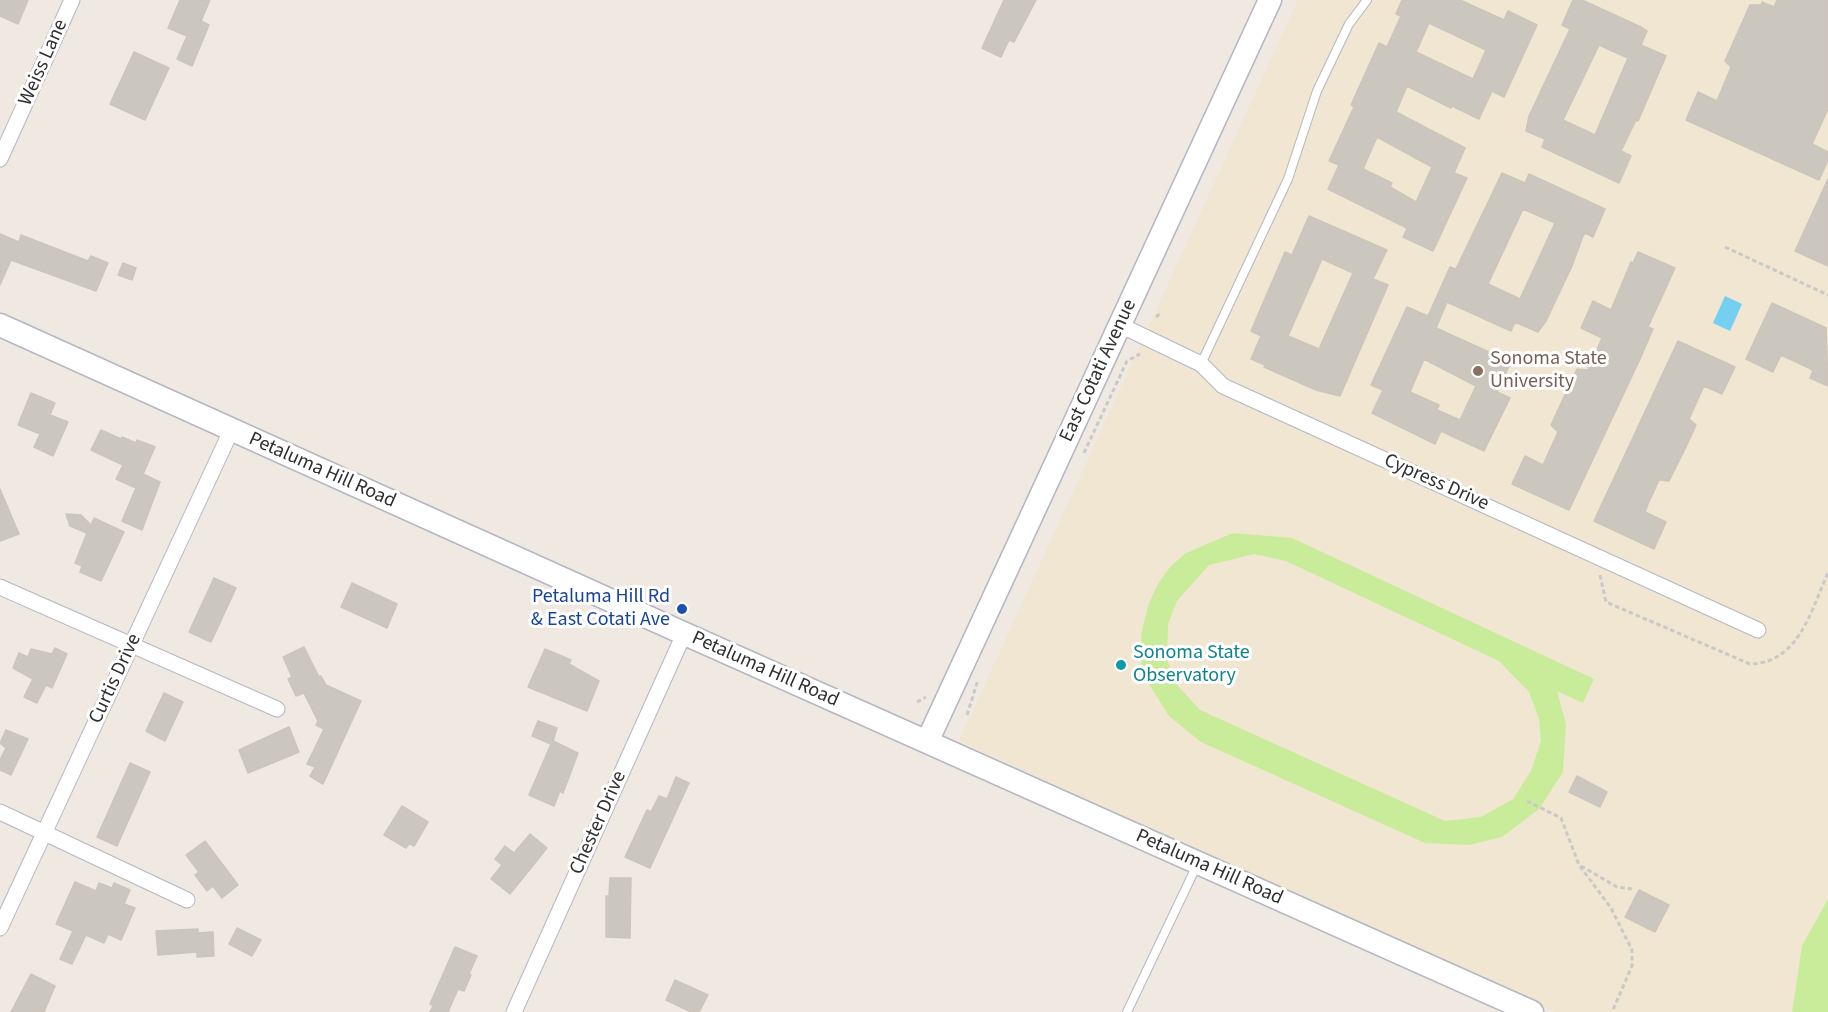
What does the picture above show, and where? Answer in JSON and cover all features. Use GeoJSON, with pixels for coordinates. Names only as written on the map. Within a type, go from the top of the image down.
{"type":"FeatureCollection","features":[{"type":"Feature","properties":{"kind":"main road","name":"East Cotati Avenue"},"geometry":{"type":"LineString","coordinates":[[927,742],[1270,0]]}},
{"type":"Feature","properties":{"kind":"main road","name":"Petaluma Hill Road"},"geometry":{"type":"LineString","coordinates":[[0,325],[231,431],[1530,1012]]}},
{"type":"Feature","properties":{"kind":"street","name":"Weiss Lane"},"geometry":{"type":"LineString","coordinates":[[0,159],[72,0]]}},
{"type":"Feature","properties":{"kind":"street","name":"Cypress Drive"},"geometry":{"type":"LineString","coordinates":[[1120,325],[1202,364],[1223,386],[1758,630]]}},
{"type":"Feature","properties":{"kind":"street","name":"Curtis Drive"},"geometry":{"type":"LineString","coordinates":[[0,928],[231,431]]}},
{"type":"Feature","properties":{"kind":"street"},"geometry":{"type":"LineString","coordinates":[[0,586],[277,709]]}},
{"type":"Feature","properties":{"kind":"street","name":"Chester Drive"},"geometry":{"type":"LineString","coordinates":[[514,1012],[684,634]]}},
{"type":"Feature","properties":{"kind":"street"},"geometry":{"type":"LineString","coordinates":[[0,812],[187,900]]}},
{"type":"Feature","properties":{"kind":"lane"},"geometry":{"type":"LineString","coordinates":[[1202,364],[1284,187],[1317,91],[1349,24],[1366,0]]}},
{"type":"Feature","properties":{"kind":"lane"},"geometry":{"type":"LineString","coordinates":[[1127,1012],[1197,863]]}},
{"type":"Feature","properties":{"kind":"path"},"geometry":{"type":"LineString","coordinates":[[1725,247],[1828,295]]}},
{"type":"Feature","properties":{"kind":"path"},"geometry":{"type":"LineString","coordinates":[[1156,317],[1161,313]]}},
{"type":"Feature","properties":{"kind":"path"},"geometry":{"type":"LineString","coordinates":[[1081,459],[1127,361],[1140,354]]}},
{"type":"Feature","properties":{"kind":"path"},"geometry":{"type":"LineString","coordinates":[[967,715],[980,676]]}},
{"type":"Feature","properties":{"kind":"path"},"geometry":{"type":"LineString","coordinates":[[1527,801],[1562,818],[1579,865],[1611,908],[1632,950],[1632,966],[1612,1012]]}},
{"type":"Feature","properties":{"kind":"path"},"geometry":{"type":"LineString","coordinates":[[1579,865],[1617,888],[1632,889]]}},
{"type":"Feature","properties":{"kind":"shaded area","name":"Sonoma State University"},"geometry":{"type":"Polygon","coordinates":[[[1298,0],[1828,0],[1828,1012],[1555,1012],[959,741],[1298,0]]]}},
{"type":"Feature","properties":{"kind":"green space"},"geometry":{"type":"Polygon","coordinates":[[[1233,533],[1292,538],[1594,679],[1583,703],[1557,691],[1566,724],[1563,772],[1539,809],[1502,837],[1469,845],[1425,843],[1201,742],[1169,716],[1144,676],[1140,655],[1142,630],[1148,606],[1158,584],[1170,567],[1186,553],[1233,533]],[[1254,554],[1209,565],[1177,601],[1168,624],[1167,660],[1178,686],[1200,710],[1445,821],[1481,817],[1513,799],[1531,771],[1541,741],[1539,719],[1529,692],[1499,661],[1286,561],[1254,554]]]}},
{"type":"Feature","properties":{"kind":"green space"},"geometry":{"type":"Polygon","coordinates":[[[1828,899],[1828,1012],[1792,1012],[1802,946],[1828,899]]]}},
{"type":"Feature","properties":{"kind":"water"},"geometry":{"type":"Polygon","coordinates":[[[1725,296],[1742,304],[1730,331],[1713,323],[1725,296]]]}},
{"type":"Feature","properties":{"kind":"building"},"geometry":{"type":"Polygon","coordinates":[[[0,0],[28,0],[18,24],[0,16],[0,0]]]}},
{"type":"Feature","properties":{"kind":"building"},"geometry":{"type":"Polygon","coordinates":[[[180,0],[210,0],[201,21],[209,25],[192,66],[177,59],[187,36],[168,28],[180,0]]]}},
{"type":"Feature","properties":{"kind":"building"},"geometry":{"type":"Polygon","coordinates":[[[1004,0],[1036,0],[1014,42],[1009,40],[1001,57],[982,48],[1004,0]]]}},
{"type":"Feature","properties":{"kind":"building"},"geometry":{"type":"Polygon","coordinates":[[[1402,0],[1460,0],[1504,20],[1508,11],[1537,25],[1504,97],[1492,91],[1479,119],[1407,86],[1396,112],[1465,148],[1454,173],[1467,178],[1433,251],[1403,237],[1407,229],[1405,227],[1328,189],[1339,165],[1329,161],[1354,107],[1351,105],[1379,43],[1387,47],[1401,16],[1396,14],[1402,0]],[[1429,23],[1416,52],[1473,79],[1486,50],[1429,23]],[[1377,137],[1363,169],[1392,183],[1390,187],[1416,202],[1432,167],[1377,137]]]}},
{"type":"Feature","properties":{"kind":"building"},"geometry":{"type":"Polygon","coordinates":[[[1573,0],[1582,0],[1647,31],[1641,45],[1666,56],[1638,121],[1636,120],[1621,151],[1631,156],[1619,183],[1542,147],[1545,139],[1526,131],[1529,116],[1570,29],[1562,25],[1573,0]],[[1599,45],[1563,120],[1595,135],[1628,58],[1599,45]]]}},
{"type":"Feature","properties":{"kind":"building"},"geometry":{"type":"Polygon","coordinates":[[[1777,0],[1828,0],[1828,109],[1812,144],[1828,152],[1828,160],[1819,180],[1686,120],[1698,92],[1717,101],[1731,67],[1725,61],[1750,5],[1761,5],[1762,2],[1774,7],[1777,0]]]}},
{"type":"Feature","properties":{"kind":"building"},"geometry":{"type":"Polygon","coordinates":[[[134,52],[169,68],[145,120],[110,104],[134,52]]]}},
{"type":"Feature","properties":{"kind":"building"},"geometry":{"type":"Polygon","coordinates":[[[1502,173],[1525,183],[1529,174],[1605,209],[1593,237],[1585,233],[1583,236],[1572,266],[1546,321],[1538,332],[1515,322],[1511,331],[1447,302],[1436,328],[1511,362],[1497,392],[1510,398],[1484,451],[1441,431],[1435,444],[1372,413],[1383,390],[1371,385],[1407,307],[1428,316],[1450,267],[1456,269],[1502,173]],[[1523,209],[1488,284],[1520,299],[1555,223],[1523,209]],[[1424,359],[1410,392],[1439,405],[1437,410],[1460,420],[1476,386],[1424,359]]]}},
{"type":"Feature","properties":{"kind":"building"},"geometry":{"type":"Polygon","coordinates":[[[1828,179],[1828,266],[1795,251],[1828,179]]]}},
{"type":"Feature","properties":{"kind":"building"},"geometry":{"type":"Polygon","coordinates":[[[1309,216],[1387,250],[1373,279],[1388,285],[1340,396],[1316,390],[1251,359],[1261,336],[1251,331],[1285,252],[1292,255],[1309,216]],[[1322,259],[1288,336],[1319,349],[1353,273],[1322,259]]]}},
{"type":"Feature","properties":{"kind":"building"},"geometry":{"type":"Polygon","coordinates":[[[0,234],[19,242],[21,235],[88,261],[91,256],[108,263],[96,291],[11,260],[0,285],[0,234]]]}},
{"type":"Feature","properties":{"kind":"building"},"geometry":{"type":"Polygon","coordinates":[[[1638,252],[1675,268],[1648,327],[1653,329],[1640,359],[1569,510],[1512,484],[1525,456],[1543,465],[1558,432],[1551,425],[1577,369],[1588,370],[1602,338],[1581,328],[1593,301],[1611,310],[1631,262],[1633,263],[1638,252]]]}},
{"type":"Feature","properties":{"kind":"building"},"geometry":{"type":"Polygon","coordinates":[[[123,263],[136,268],[132,280],[118,275],[123,263]]]}},
{"type":"Feature","properties":{"kind":"building"},"geometry":{"type":"Polygon","coordinates":[[[1772,303],[1826,328],[1828,386],[1810,378],[1813,371],[1809,368],[1781,355],[1773,372],[1746,359],[1772,303]]]}},
{"type":"Feature","properties":{"kind":"building"},"geometry":{"type":"Polygon","coordinates":[[[1678,341],[1735,367],[1722,394],[1704,386],[1689,419],[1696,425],[1685,449],[1669,481],[1659,480],[1648,504],[1645,512],[1666,522],[1654,549],[1594,521],[1678,341]]]}},
{"type":"Feature","properties":{"kind":"building"},"geometry":{"type":"Polygon","coordinates":[[[31,393],[55,403],[50,415],[68,422],[53,456],[34,447],[40,434],[18,425],[31,393]]]}},
{"type":"Feature","properties":{"kind":"building"},"geometry":{"type":"Polygon","coordinates":[[[101,430],[121,439],[122,437],[136,443],[137,440],[155,447],[143,474],[160,482],[142,530],[122,521],[136,488],[116,479],[123,465],[91,450],[101,430]]]}},
{"type":"Feature","properties":{"kind":"building"},"geometry":{"type":"Polygon","coordinates":[[[0,489],[19,534],[0,541],[0,489]]]}},
{"type":"Feature","properties":{"kind":"building"},"geometry":{"type":"Polygon","coordinates":[[[66,514],[81,515],[91,525],[94,518],[124,532],[101,581],[80,572],[82,566],[75,563],[87,533],[70,526],[66,514]]]}},
{"type":"Feature","properties":{"kind":"building"},"geometry":{"type":"Polygon","coordinates":[[[214,578],[236,588],[211,642],[189,632],[214,578]]]}},
{"type":"Feature","properties":{"kind":"building"},"geometry":{"type":"Polygon","coordinates":[[[352,583],[397,604],[387,628],[341,607],[352,583]]]}},
{"type":"Feature","properties":{"kind":"building"},"geometry":{"type":"Polygon","coordinates":[[[304,647],[319,677],[321,676],[326,685],[361,701],[323,784],[310,776],[315,767],[307,764],[324,729],[316,725],[318,721],[304,693],[296,696],[288,679],[292,677],[283,657],[304,647]]]}},
{"type":"Feature","properties":{"kind":"building"},"geometry":{"type":"Polygon","coordinates":[[[55,648],[67,654],[52,688],[46,685],[37,703],[24,697],[33,679],[13,668],[19,653],[28,657],[31,649],[52,654],[55,648]]]}},
{"type":"Feature","properties":{"kind":"building"},"geometry":{"type":"Polygon","coordinates":[[[545,649],[571,660],[569,664],[599,681],[587,711],[528,687],[545,649]]]}},
{"type":"Feature","properties":{"kind":"building"},"geometry":{"type":"Polygon","coordinates":[[[164,693],[183,702],[165,741],[146,731],[164,693]]]}},
{"type":"Feature","properties":{"kind":"building"},"geometry":{"type":"Polygon","coordinates":[[[538,721],[557,728],[553,741],[578,753],[563,793],[560,791],[554,806],[529,795],[551,744],[532,736],[538,721]]]}},
{"type":"Feature","properties":{"kind":"building"},"geometry":{"type":"Polygon","coordinates":[[[289,727],[299,752],[248,773],[239,750],[289,727]]]}},
{"type":"Feature","properties":{"kind":"building"},"geometry":{"type":"Polygon","coordinates":[[[6,730],[28,739],[11,775],[0,770],[0,760],[6,748],[0,743],[6,730]]]}},
{"type":"Feature","properties":{"kind":"building"},"geometry":{"type":"Polygon","coordinates":[[[130,763],[150,772],[117,846],[97,837],[130,763]]]}},
{"type":"Feature","properties":{"kind":"building"},"geometry":{"type":"Polygon","coordinates":[[[1577,776],[1607,792],[1600,807],[1569,792],[1577,776]]]}},
{"type":"Feature","properties":{"kind":"building"},"geometry":{"type":"Polygon","coordinates":[[[676,777],[689,783],[650,868],[625,857],[647,810],[651,812],[659,796],[667,799],[676,777]]]}},
{"type":"Feature","properties":{"kind":"building"},"geometry":{"type":"Polygon","coordinates":[[[402,806],[428,822],[414,846],[409,843],[406,848],[384,835],[402,806]]]}},
{"type":"Feature","properties":{"kind":"building"},"geometry":{"type":"Polygon","coordinates":[[[530,834],[547,848],[510,894],[491,879],[502,865],[495,859],[505,846],[514,853],[530,834]]]}},
{"type":"Feature","properties":{"kind":"building"},"geometry":{"type":"Polygon","coordinates":[[[205,841],[238,885],[222,898],[213,886],[207,891],[195,875],[199,872],[186,855],[205,841]]]}},
{"type":"Feature","properties":{"kind":"building"},"geometry":{"type":"Polygon","coordinates":[[[610,878],[631,878],[630,938],[606,937],[606,896],[609,896],[610,878]]]}},
{"type":"Feature","properties":{"kind":"building"},"geometry":{"type":"Polygon","coordinates":[[[75,882],[96,891],[99,883],[112,888],[114,883],[130,890],[124,904],[135,908],[121,940],[108,934],[104,943],[86,935],[72,964],[60,959],[73,931],[56,924],[75,882]]]}},
{"type":"Feature","properties":{"kind":"building"},"geometry":{"type":"Polygon","coordinates":[[[1639,890],[1669,905],[1655,932],[1625,917],[1639,890]]]}},
{"type":"Feature","properties":{"kind":"building"},"geometry":{"type":"Polygon","coordinates":[[[237,928],[261,940],[252,956],[229,944],[237,928]]]}},
{"type":"Feature","properties":{"kind":"building"},"geometry":{"type":"Polygon","coordinates":[[[198,929],[198,933],[213,932],[214,956],[197,957],[197,952],[158,955],[156,931],[198,929]]]}},
{"type":"Feature","properties":{"kind":"building"},"geometry":{"type":"Polygon","coordinates":[[[455,947],[477,956],[469,974],[471,975],[464,991],[458,989],[448,1012],[430,1012],[433,1006],[430,1004],[455,947]]]}},
{"type":"Feature","properties":{"kind":"building"},"geometry":{"type":"Polygon","coordinates":[[[31,974],[55,986],[44,1012],[11,1012],[31,974]]]}},
{"type":"Feature","properties":{"kind":"building"},"geometry":{"type":"Polygon","coordinates":[[[675,980],[708,995],[699,1012],[691,1012],[666,1000],[675,980]]]}},
{"type":"Feature","properties":{"kind":"place","name":"Sonoma State University"},"geometry":{"type":"Point","coordinates":[1478,371]}},
{"type":"Feature","properties":{"kind":"place","name":"Petaluma Hill Rd & East Cotati Ave"},"geometry":{"type":"Point","coordinates":[682,609]}},
{"type":"Feature","properties":{"kind":"place","name":"Sonoma State Observatory"},"geometry":{"type":"Point","coordinates":[1121,665]}}]}
